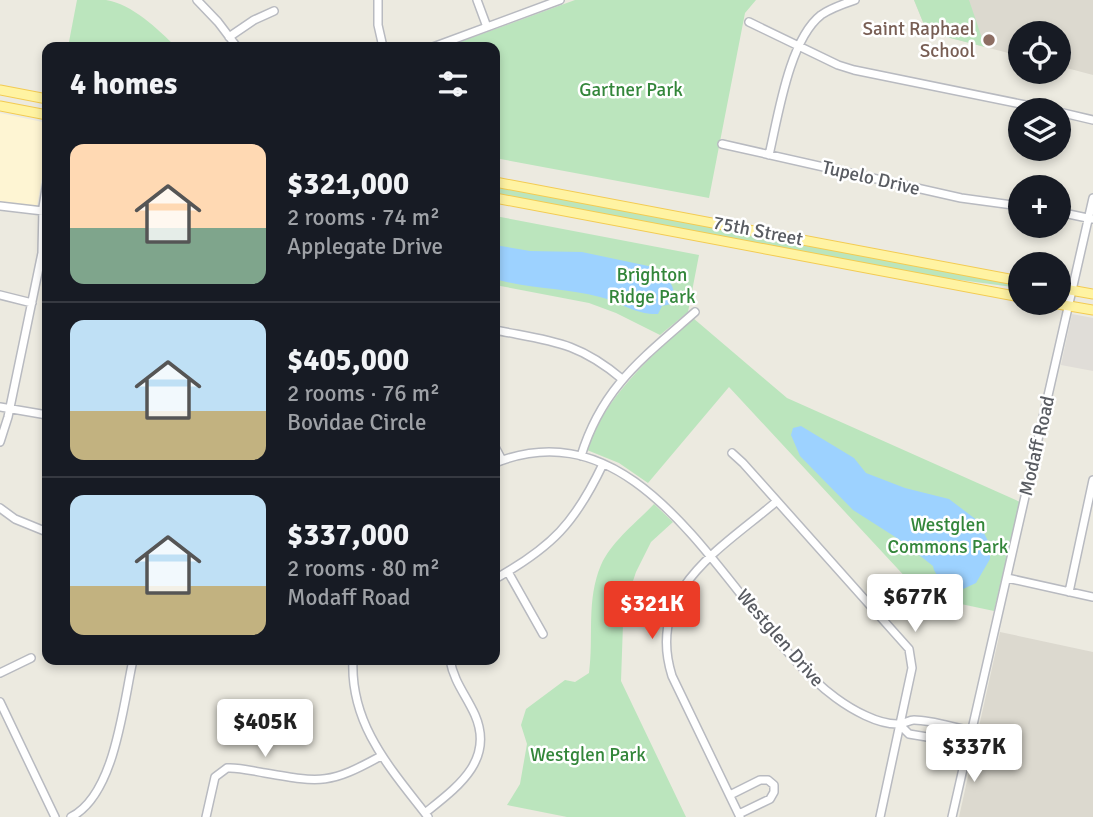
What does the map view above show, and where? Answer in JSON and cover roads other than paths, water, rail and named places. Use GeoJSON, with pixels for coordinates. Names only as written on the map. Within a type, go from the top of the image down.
{"type":"FeatureCollection","features":[{"type":"Feature","properties":{"kind":"main road"},"geometry":{"type":"LineString","coordinates":[[0,90],[42,98]]}},
{"type":"Feature","properties":{"kind":"main road"},"geometry":{"type":"LineString","coordinates":[[0,106],[42,114]]}},
{"type":"Feature","properties":{"kind":"main road","name":"75th Street"},"geometry":{"type":"LineString","coordinates":[[500,183],[1008,279]]}},
{"type":"Feature","properties":{"kind":"main road","name":"75th Street"},"geometry":{"type":"LineString","coordinates":[[500,199],[1008,295]]}},
{"type":"Feature","properties":{"kind":"main road"},"geometry":{"type":"LineString","coordinates":[[1072,290],[1093,294]]}},
{"type":"Feature","properties":{"kind":"main road"},"geometry":{"type":"LineString","coordinates":[[1071,306],[1093,310]]}},
{"type":"Feature","properties":{"kind":"street"},"geometry":{"type":"LineString","coordinates":[[197,0],[233,42]]}},
{"type":"Feature","properties":{"kind":"street"},"geometry":{"type":"LineString","coordinates":[[378,0],[378,25],[382,42]]}},
{"type":"Feature","properties":{"kind":"street"},"geometry":{"type":"LineString","coordinates":[[478,0],[487,27]]}},
{"type":"Feature","properties":{"kind":"street"},"geometry":{"type":"LineString","coordinates":[[446,42],[560,0]]}},
{"type":"Feature","properties":{"kind":"street"},"geometry":{"type":"LineString","coordinates":[[769,155],[783,91],[799,46],[819,17],[855,0]]}},
{"type":"Feature","properties":{"kind":"street"},"geometry":{"type":"LineString","coordinates":[[229,37],[254,20],[274,11]]}},
{"type":"Feature","properties":{"kind":"street"},"geometry":{"type":"LineString","coordinates":[[750,22],[854,70],[1008,101]]}},
{"type":"Feature","properties":{"kind":"street"},"geometry":{"type":"LineString","coordinates":[[1071,115],[1093,120]]}},
{"type":"Feature","properties":{"kind":"street","name":"Tupelo Drive"},"geometry":{"type":"LineString","coordinates":[[722,144],[961,198],[1008,204]]}},
{"type":"Feature","properties":{"kind":"street","name":"Modaff Road"},"geometry":{"type":"LineString","coordinates":[[1071,295],[1091,219],[1093,198]]}},
{"type":"Feature","properties":{"kind":"street"},"geometry":{"type":"LineString","coordinates":[[0,206],[42,211]]}},
{"type":"Feature","properties":{"kind":"street"},"geometry":{"type":"LineString","coordinates":[[1071,215],[1091,219]]}},
{"type":"Feature","properties":{"kind":"street"},"geometry":{"type":"LineString","coordinates":[[0,442],[42,253]]}},
{"type":"Feature","properties":{"kind":"street"},"geometry":{"type":"LineString","coordinates":[[0,295],[32,303]]}},
{"type":"Feature","properties":{"kind":"street"},"geometry":{"type":"LineString","coordinates":[[581,456],[597,415],[622,379],[695,312]]}},
{"type":"Feature","properties":{"kind":"street","name":"Modaff Road"},"geometry":{"type":"LineString","coordinates":[[952,817],[1067,315]]}},
{"type":"Feature","properties":{"kind":"street"},"geometry":{"type":"LineString","coordinates":[[500,331],[570,346],[597,359],[622,379]]}},
{"type":"Feature","properties":{"kind":"street"},"geometry":{"type":"LineString","coordinates":[[0,407],[42,414]]}},
{"type":"Feature","properties":{"kind":"street","name":"Westglen Drive"},"geometry":{"type":"LineString","coordinates":[[500,462],[538,453],[581,456],[627,476],[656,499],[710,557],[814,680],[834,697],[858,712],[900,725],[909,734],[969,744]]}},
{"type":"Feature","properties":{"kind":"street"},"geometry":{"type":"LineString","coordinates":[[732,453],[909,649],[912,668],[880,817]]}},
{"type":"Feature","properties":{"kind":"street"},"geometry":{"type":"LineString","coordinates":[[500,576],[544,549],[568,524],[589,494],[603,464]]}},
{"type":"Feature","properties":{"kind":"street"},"geometry":{"type":"LineString","coordinates":[[1069,592],[1093,480]]}},
{"type":"Feature","properties":{"kind":"street"},"geometry":{"type":"LineString","coordinates":[[730,795],[760,780],[768,780],[774,785],[770,799],[740,816],[679,693],[670,668],[667,626],[676,597],[689,577],[777,501]]}},
{"type":"Feature","properties":{"kind":"street"},"geometry":{"type":"LineString","coordinates":[[0,508],[15,519],[42,530]]}},
{"type":"Feature","properties":{"kind":"street"},"geometry":{"type":"LineString","coordinates":[[508,572],[543,634]]}},
{"type":"Feature","properties":{"kind":"street"},"geometry":{"type":"LineString","coordinates":[[1007,578],[1093,597]]}},
{"type":"Feature","properties":{"kind":"street"},"geometry":{"type":"LineString","coordinates":[[0,673],[31,658]]}},
{"type":"Feature","properties":{"kind":"street"},"geometry":{"type":"LineString","coordinates":[[71,817],[93,799],[105,779],[132,665]]}},
{"type":"Feature","properties":{"kind":"street"},"geometry":{"type":"LineString","coordinates":[[353,665],[353,684],[366,731],[381,756],[426,815],[464,781],[479,749],[478,723],[457,683],[452,665]]}},
{"type":"Feature","properties":{"kind":"street"},"geometry":{"type":"LineString","coordinates":[[0,702],[55,817]]}},
{"type":"Feature","properties":{"kind":"street","name":"Westglen Drive"},"geometry":{"type":"LineString","coordinates":[[900,725],[913,720],[972,731]]}},
{"type":"Feature","properties":{"kind":"street"},"geometry":{"type":"LineString","coordinates":[[206,817],[215,777],[227,768],[304,780],[321,780],[342,776],[381,756]]}},
{"type":"Feature","properties":{"kind":"water"},"geometry":{"type":"Polygon","coordinates":[[[500,246],[530,251],[582,252],[653,267],[670,282],[674,293],[671,304],[662,306],[658,314],[650,314],[600,297],[500,280],[500,246]]]}},
{"type":"Feature","properties":{"kind":"water"},"geometry":{"type":"Polygon","coordinates":[[[801,426],[854,458],[866,473],[905,488],[949,499],[978,521],[990,545],[990,559],[976,583],[961,590],[948,584],[937,575],[933,566],[900,540],[853,510],[800,456],[791,435],[793,428],[801,426]]]}},
{"type":"Feature","properties":{"kind":"place","name":"Saint Raphael School"},"geometry":{"type":"Point","coordinates":[989,40]}},
{"type":"Feature","properties":{"kind":"park label","name":"Gartner Park"},"geometry":{"type":"Point","coordinates":[631,90]}},
{"type":"Feature","properties":{"kind":"park label","name":"Brighton Ridge Park"},"geometry":{"type":"Point","coordinates":[652,286]}},
{"type":"Feature","properties":{"kind":"park label","name":"Westglen Commons Park"},"geometry":{"type":"Point","coordinates":[948,536]}},
{"type":"Feature","properties":{"kind":"park label","name":"Westglen Park"},"geometry":{"type":"Point","coordinates":[588,755]}}]}
